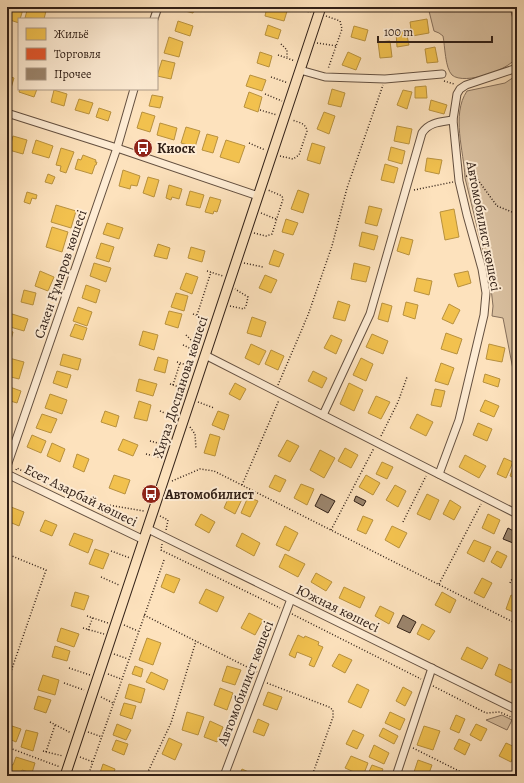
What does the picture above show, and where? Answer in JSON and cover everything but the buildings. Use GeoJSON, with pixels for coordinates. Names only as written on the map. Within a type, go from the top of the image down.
{"type":"FeatureCollection","features":[{"type":"Feature","properties":{"kind":"main road","name":"Хиуаз Доспанова көшесі"},"geometry":{"type":"LineString","coordinates":[[66,773],[320,10]]}},
{"type":"Feature","properties":{"kind":"street"},"geometry":{"type":"LineString","coordinates":[[154,18],[158,7]]}},
{"type":"Feature","properties":{"kind":"street"},"geometry":{"type":"LineString","coordinates":[[515,7],[517,18]]}},
{"type":"Feature","properties":{"kind":"street"},"geometry":{"type":"LineString","coordinates":[[301,67],[325,77],[385,79],[442,74]]}},
{"type":"Feature","properties":{"kind":"street"},"geometry":{"type":"LineString","coordinates":[[466,85],[517,68]]}},
{"type":"Feature","properties":{"kind":"street","name":"Автомобилист көшесі"},"geometry":{"type":"LineString","coordinates":[[439,474],[459,420],[484,315],[486,293],[482,269],[467,215],[459,178],[453,120],[457,94],[460,89],[466,85]]}},
{"type":"Feature","properties":{"kind":"street","name":"Сакен Ғұмаров көшесі"},"geometry":{"type":"LineString","coordinates":[[7,466],[117,148],[134,90]]}},
{"type":"Feature","properties":{"kind":"street"},"geometry":{"type":"LineString","coordinates":[[7,113],[260,192]]}},
{"type":"Feature","properties":{"kind":"street"},"geometry":{"type":"LineString","coordinates":[[323,415],[370,314],[422,133],[425,128],[431,124],[453,120]]}},
{"type":"Feature","properties":{"kind":"street"},"geometry":{"type":"LineString","coordinates":[[205,355],[517,514]]}},
{"type":"Feature","properties":{"kind":"street","name":"Есет Азарбай көшесі"},"geometry":{"type":"LineString","coordinates":[[7,474],[144,540]]}},
{"type":"Feature","properties":{"kind":"street","name":"Южная көшесі"},"geometry":{"type":"LineString","coordinates":[[148,529],[517,710]]}},
{"type":"Feature","properties":{"kind":"street","name":"Автомобилист көшесі"},"geometry":{"type":"LineString","coordinates":[[224,776],[291,599]]}},
{"type":"Feature","properties":{"kind":"street"},"geometry":{"type":"LineString","coordinates":[[396,776],[432,668]]}},
{"type":"Feature","properties":{"kind":"path"},"geometry":{"type":"LineString","coordinates":[[293,9],[320,10],[340,21],[342,29],[325,77]]}},
{"type":"Feature","properties":{"kind":"path"},"geometry":{"type":"LineString","coordinates":[[310,42],[337,46]]}},
{"type":"Feature","properties":{"kind":"path"},"geometry":{"type":"LineString","coordinates":[[282,44],[287,50],[287,58]]}},
{"type":"Feature","properties":{"kind":"path"},"geometry":{"type":"LineString","coordinates":[[278,55],[287,58],[301,67]]}},
{"type":"Feature","properties":{"kind":"path"},"geometry":{"type":"LineString","coordinates":[[432,74],[451,84],[466,85]]}},
{"type":"Feature","properties":{"kind":"path"},"geometry":{"type":"LineString","coordinates":[[271,77],[295,86]]}},
{"type":"Feature","properties":{"kind":"path"},"geometry":{"type":"LineString","coordinates":[[242,485],[308,316],[332,246],[347,188],[385,79]]}},
{"type":"Feature","properties":{"kind":"path"},"geometry":{"type":"LineString","coordinates":[[265,94],[289,104]]}},
{"type":"Feature","properties":{"kind":"path"},"geometry":{"type":"LineString","coordinates":[[249,143],[290,159],[296,158],[299,155],[307,131],[306,127],[301,123],[260,110]]}},
{"type":"Feature","properties":{"kind":"path"},"geometry":{"type":"LineString","coordinates":[[404,192],[459,178],[478,180],[497,206],[517,214]]}},
{"type":"Feature","properties":{"kind":"path"},"geometry":{"type":"LineString","coordinates":[[247,230],[266,236],[270,236],[272,234],[283,199],[282,196],[260,192]]}},
{"type":"Feature","properties":{"kind":"path"},"geometry":{"type":"LineString","coordinates":[[253,211],[277,219]]}},
{"type":"Feature","properties":{"kind":"path"},"geometry":{"type":"LineString","coordinates":[[236,261],[263,267]]}},
{"type":"Feature","properties":{"kind":"path"},"geometry":{"type":"LineString","coordinates":[[208,271],[230,282],[248,297],[244,309],[222,304]]}},
{"type":"Feature","properties":{"kind":"path"},"geometry":{"type":"LineString","coordinates":[[197,315],[211,272]]}},
{"type":"Feature","properties":{"kind":"path"},"geometry":{"type":"LineString","coordinates":[[193,314],[216,323]]}},
{"type":"Feature","properties":{"kind":"path"},"geometry":{"type":"LineString","coordinates":[[186,335],[205,355]]}},
{"type":"Feature","properties":{"kind":"path"},"geometry":{"type":"LineString","coordinates":[[182,345],[205,355]]}},
{"type":"Feature","properties":{"kind":"path"},"geometry":{"type":"LineString","coordinates":[[177,362],[201,369]]}},
{"type":"Feature","properties":{"kind":"path"},"geometry":{"type":"LineString","coordinates":[[173,385],[180,363]]}},
{"type":"Feature","properties":{"kind":"path"},"geometry":{"type":"LineString","coordinates":[[331,530],[398,402],[407,377]]}},
{"type":"Feature","properties":{"kind":"path"},"geometry":{"type":"LineString","coordinates":[[170,384],[192,395],[207,406],[214,408]]}},
{"type":"Feature","properties":{"kind":"path"},"geometry":{"type":"LineString","coordinates":[[160,411],[189,426],[195,434],[196,450]]}},
{"type":"Feature","properties":{"kind":"path"},"geometry":{"type":"LineString","coordinates":[[150,441],[175,448]]}},
{"type":"Feature","properties":{"kind":"path"},"geometry":{"type":"LineString","coordinates":[[146,454],[170,461]]}},
{"type":"Feature","properties":{"kind":"path"},"geometry":{"type":"LineString","coordinates":[[16,472],[17,468],[50,486]]}},
{"type":"Feature","properties":{"kind":"path"},"geometry":{"type":"LineString","coordinates":[[162,486],[200,469],[214,471],[517,624]]}},
{"type":"Feature","properties":{"kind":"path"},"geometry":{"type":"LineString","coordinates":[[403,522],[429,469]]}},
{"type":"Feature","properties":{"kind":"path"},"geometry":{"type":"LineString","coordinates":[[439,584],[485,497]]}},
{"type":"Feature","properties":{"kind":"path"},"geometry":{"type":"LineString","coordinates":[[102,514],[108,505],[148,512]]}},
{"type":"Feature","properties":{"kind":"path"},"geometry":{"type":"LineString","coordinates":[[160,516],[168,520],[166,530]]}},
{"type":"Feature","properties":{"kind":"path"},"geometry":{"type":"LineString","coordinates":[[162,542],[161,550],[486,712],[500,712],[517,720]]}},
{"type":"Feature","properties":{"kind":"path"},"geometry":{"type":"LineString","coordinates":[[111,551],[137,561]]}},
{"type":"Feature","properties":{"kind":"path"},"geometry":{"type":"LineString","coordinates":[[7,554],[46,570],[7,683]]}},
{"type":"Feature","properties":{"kind":"path"},"geometry":{"type":"LineString","coordinates":[[88,776],[164,560]]}},
{"type":"Feature","properties":{"kind":"path"},"geometry":{"type":"LineString","coordinates":[[510,583],[517,569]]}},
{"type":"Feature","properties":{"kind":"path"},"geometry":{"type":"LineString","coordinates":[[101,577],[128,589]]}},
{"type":"Feature","properties":{"kind":"path"},"geometry":{"type":"LineString","coordinates":[[144,615],[196,641],[261,677],[333,710],[333,717],[312,776]]}},
{"type":"Feature","properties":{"kind":"path"},"geometry":{"type":"LineString","coordinates":[[87,616],[138,631]]}},
{"type":"Feature","properties":{"kind":"path"},"geometry":{"type":"LineString","coordinates":[[88,630],[93,617]]}},
{"type":"Feature","properties":{"kind":"path"},"geometry":{"type":"LineString","coordinates":[[83,628],[112,636]]}},
{"type":"Feature","properties":{"kind":"path"},"geometry":{"type":"LineString","coordinates":[[146,776],[171,723],[196,641]]}},
{"type":"Feature","properties":{"kind":"path"},"geometry":{"type":"LineString","coordinates":[[107,651],[128,659]]}},
{"type":"Feature","properties":{"kind":"path"},"geometry":{"type":"LineString","coordinates":[[69,668],[122,679]]}},
{"type":"Feature","properties":{"kind":"path"},"geometry":{"type":"LineString","coordinates":[[64,683],[93,693],[113,703]]}},
{"type":"Feature","properties":{"kind":"path"},"geometry":{"type":"LineString","coordinates":[[50,722],[54,725],[80,733],[102,737]]}},
{"type":"Feature","properties":{"kind":"path"},"geometry":{"type":"LineString","coordinates":[[46,752],[54,725]]}},
{"type":"Feature","properties":{"kind":"path"},"geometry":{"type":"LineString","coordinates":[[406,745],[464,773],[465,776]]}},
{"type":"Feature","properties":{"kind":"path"},"geometry":{"type":"LineString","coordinates":[[7,747],[66,773]]}},
{"type":"Feature","properties":{"kind":"path"},"geometry":{"type":"LineString","coordinates":[[43,751],[72,756],[93,762]]}},
{"type":"Feature","properties":{"kind":"shaded area"},"geometry":{"type":"Polygon","coordinates":[[[428,7],[510,7],[517,37],[517,55],[507,66],[488,74],[467,78],[458,78],[452,75],[448,67],[443,36],[434,31],[428,7]]]}},
{"type":"Feature","properties":{"kind":"shaded area"},"geometry":{"type":"Polygon","coordinates":[[[517,75],[517,390],[503,318],[492,316],[493,306],[490,279],[465,178],[459,122],[462,101],[467,91],[505,83],[517,75]]]}},
{"type":"Feature","properties":{"kind":"shaded area"},"geometry":{"type":"Polygon","coordinates":[[[502,715],[512,720],[507,730],[486,720],[502,715]]]}},
{"type":"Feature","properties":{"kind":"place","name":"Киоск"},"geometry":{"type":"Point","coordinates":[143,148]}},
{"type":"Feature","properties":{"kind":"place","name":"Автомобилист"},"geometry":{"type":"Point","coordinates":[151,494]}}]}
